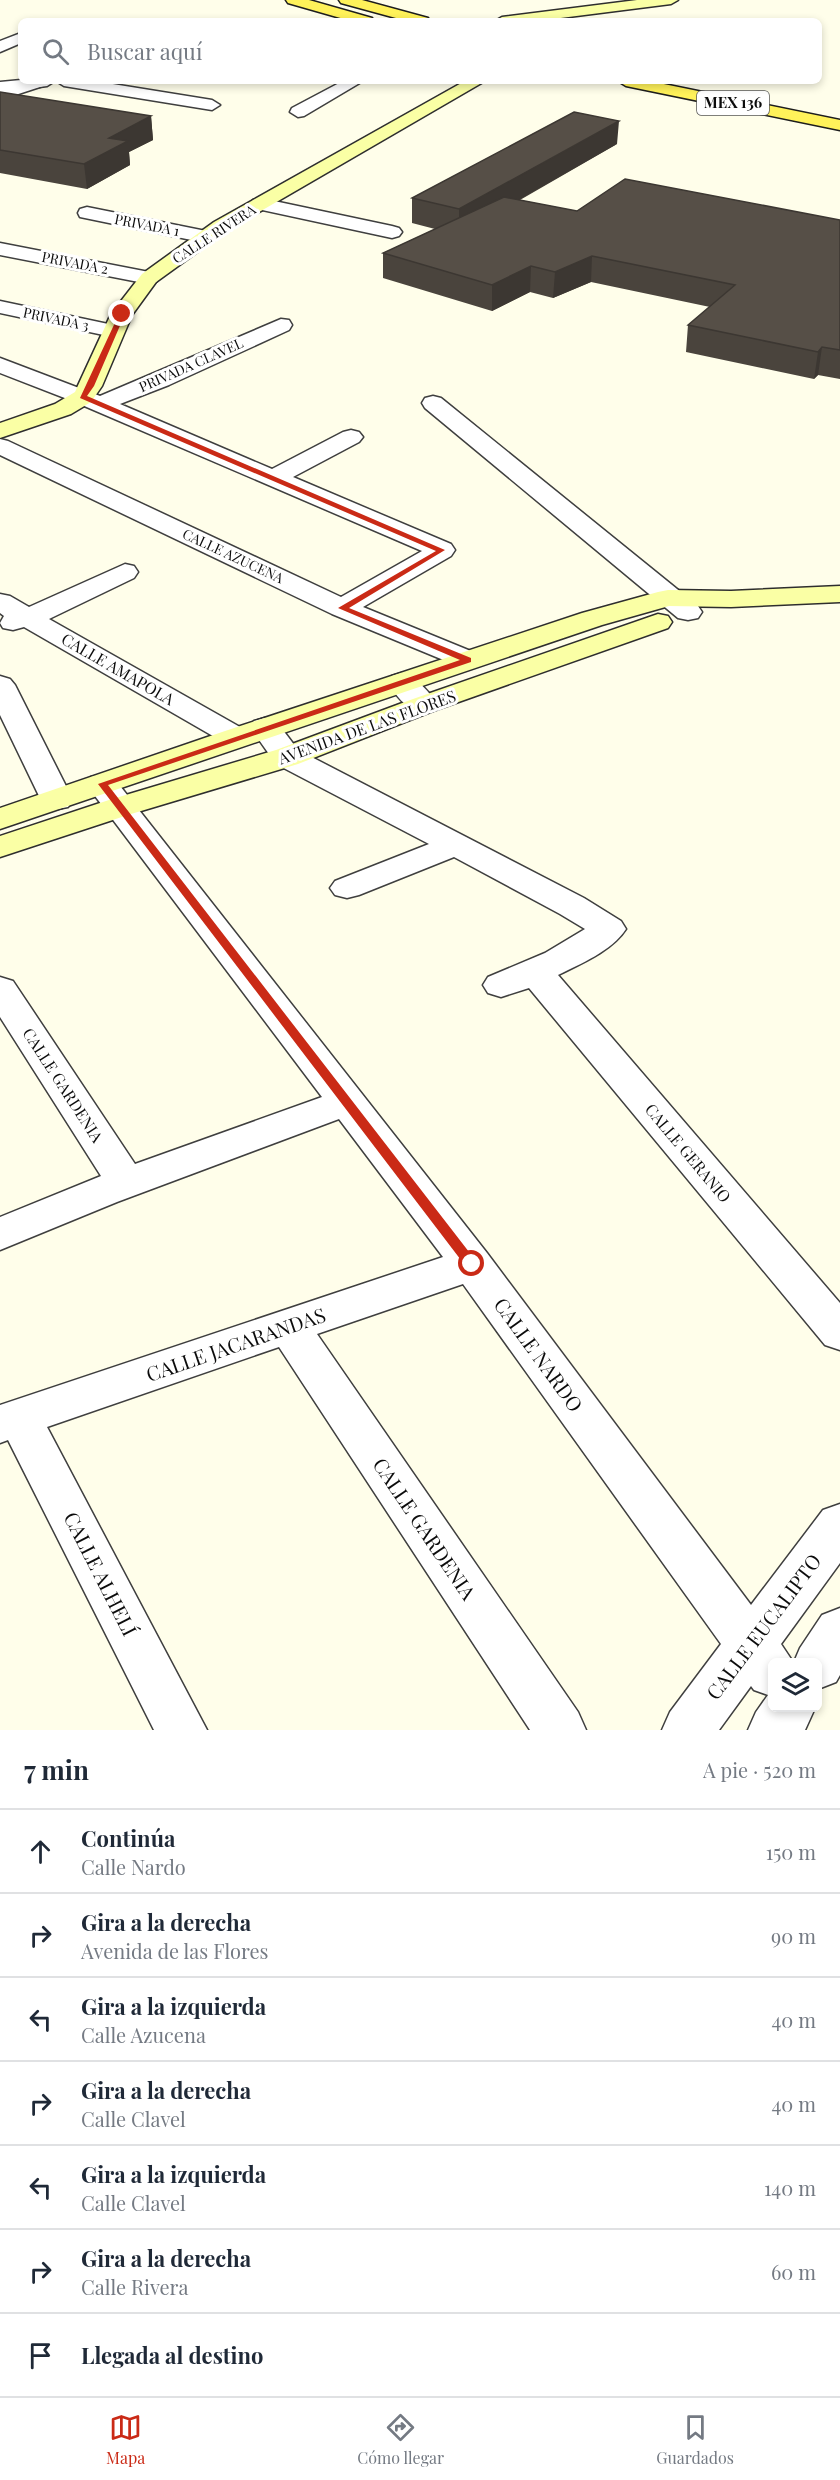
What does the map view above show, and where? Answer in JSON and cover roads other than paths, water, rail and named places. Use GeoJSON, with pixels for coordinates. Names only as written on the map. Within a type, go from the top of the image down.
{"type":"FeatureCollection","features":[{"type":"Feature","properties":{"kind":"main road"},"geometry":{"type":"LineString","coordinates":[[293,0],[357,18]]}},
{"type":"Feature","properties":{"kind":"main road"},"geometry":{"type":"LineString","coordinates":[[346,0],[412,18]]}},
{"type":"Feature","properties":{"kind":"main road"},"geometry":{"type":"LineString","coordinates":[[526,18],[670,0]]}},
{"type":"Feature","properties":{"kind":"main road","name":"CALLE RIVERA"},"geometry":{"type":"LineString","coordinates":[[91,400],[91,386],[113,331],[122,314],[149,278],[206,237],[260,204],[472,84]]}},
{"type":"Feature","properties":{"kind":"main road","name":"MEX 136"},"geometry":{"type":"LineString","coordinates":[[641,84],[840,124]]}},
{"type":"Feature","properties":{"kind":"main road","name":"MEX 136"},"geometry":{"type":"LineString","coordinates":[[714,84],[840,109]]}},
{"type":"Feature","properties":{"kind":"main road"},"geometry":{"type":"LineString","coordinates":[[0,432],[91,400]]}},
{"type":"Feature","properties":{"kind":"main road","name":"AVENIDA DE LAS FLORES"},"geometry":{"type":"LineString","coordinates":[[0,847],[236,737],[592,619],[731,599],[840,594]]}},
{"type":"Feature","properties":{"kind":"main road","name":"AVENIDA DE LAS FLORES"},"geometry":{"type":"LineString","coordinates":[[0,819],[57,800],[111,795],[287,757],[678,605]]}},
{"type":"Feature","properties":{"kind":"street"},"geometry":{"type":"LineString","coordinates":[[0,46],[18,39]]}},
{"type":"Feature","properties":{"kind":"street"},"geometry":{"type":"LineString","coordinates":[[0,87],[26,84]]}},
{"type":"Feature","properties":{"kind":"street"},"geometry":{"type":"LineString","coordinates":[[0,95],[36,84]]}},
{"type":"Feature","properties":{"kind":"street"},"geometry":{"type":"LineString","coordinates":[[82,84],[212,105]]}},
{"type":"Feature","properties":{"kind":"street"},"geometry":{"type":"LineString","coordinates":[[298,112],[349,84]]}},
{"type":"Feature","properties":{"kind":"street"},"geometry":{"type":"LineString","coordinates":[[260,204],[392,232]]}},
{"type":"Feature","properties":{"kind":"street","name":"PRIVADA 1"},"geometry":{"type":"LineString","coordinates":[[87,213],[206,237]]}},
{"type":"Feature","properties":{"kind":"street","name":"PRIVADA 2"},"geometry":{"type":"LineString","coordinates":[[0,249],[149,278]]}},
{"type":"Feature","properties":{"kind":"street","name":"PRIVADA 3"},"geometry":{"type":"LineString","coordinates":[[0,307],[113,331]]}},
{"type":"Feature","properties":{"kind":"street","name":"PRIVADA CLAVEL"},"geometry":{"type":"LineString","coordinates":[[91,400],[161,380],[281,325]]}},
{"type":"Feature","properties":{"kind":"street"},"geometry":{"type":"LineString","coordinates":[[0,365],[91,400],[442,550],[342,608]]}},
{"type":"Feature","properties":{"kind":"street"},"geometry":{"type":"LineString","coordinates":[[433,403],[678,605]]}},
{"type":"Feature","properties":{"kind":"street"},"geometry":{"type":"LineString","coordinates":[[273,478],[351,437]]}},
{"type":"Feature","properties":{"kind":"street","name":"CALLE AZUCENA"},"geometry":{"type":"LineString","coordinates":[[0,446],[342,608],[468,660]]}},
{"type":"Feature","properties":{"kind":"street"},"geometry":{"type":"LineString","coordinates":[[0,626],[28,618],[125,572]]}},
{"type":"Feature","properties":{"kind":"street","name":"CALLE AMAPOLA"},"geometry":{"type":"LineString","coordinates":[[0,602],[236,737]]}},
{"type":"Feature","properties":{"kind":"street"},"geometry":{"type":"LineString","coordinates":[[402,682],[423,705]]}},
{"type":"Feature","properties":{"kind":"street"},"geometry":{"type":"LineString","coordinates":[[0,685],[57,800]]}},
{"type":"Feature","properties":{"kind":"street"},"geometry":{"type":"LineString","coordinates":[[265,727],[287,757]]}},
{"type":"Feature","properties":{"kind":"street","name":"CALLE GERANIO"},"geometry":{"type":"LineString","coordinates":[[287,757],[572,906],[609,929],[583,949],[519,979],[840,1333]]}},
{"type":"Feature","properties":{"kind":"street","name":"CALLE NARDO"},"geometry":{"type":"LineString","coordinates":[[111,795],[472,1264],[762,1658]]}},
{"type":"Feature","properties":{"kind":"street"},"geometry":{"type":"LineString","coordinates":[[347,888],[456,845]]}},
{"type":"Feature","properties":{"kind":"street","name":"CALLE GARDENIA"},"geometry":{"type":"LineString","coordinates":[[0,988],[126,1182]]}},
{"type":"Feature","properties":{"kind":"street"},"geometry":{"type":"LineString","coordinates":[[0,1234],[126,1182],[347,1102]]}},
{"type":"Feature","properties":{"kind":"street","name":"CALLE JACARANDAS"},"geometry":{"type":"LineString","coordinates":[[10,1421],[472,1264]]}},
{"type":"Feature","properties":{"kind":"street","name":"CALLE GARDENIA"},"geometry":{"type":"LineString","coordinates":[[289,1327],[560,1730]]}},
{"type":"Feature","properties":{"kind":"street","name":"CALLE ALHELÍ"},"geometry":{"type":"LineString","coordinates":[[10,1421],[181,1730]]}},
{"type":"Feature","properties":{"kind":"street","name":"CALLE EUCALIPTO"},"geometry":{"type":"LineString","coordinates":[[688,1730],[762,1658],[840,1525]]}},
{"type":"Feature","properties":{"kind":"street"},"geometry":{"type":"LineString","coordinates":[[822,1659],[840,1631]]}}]}
